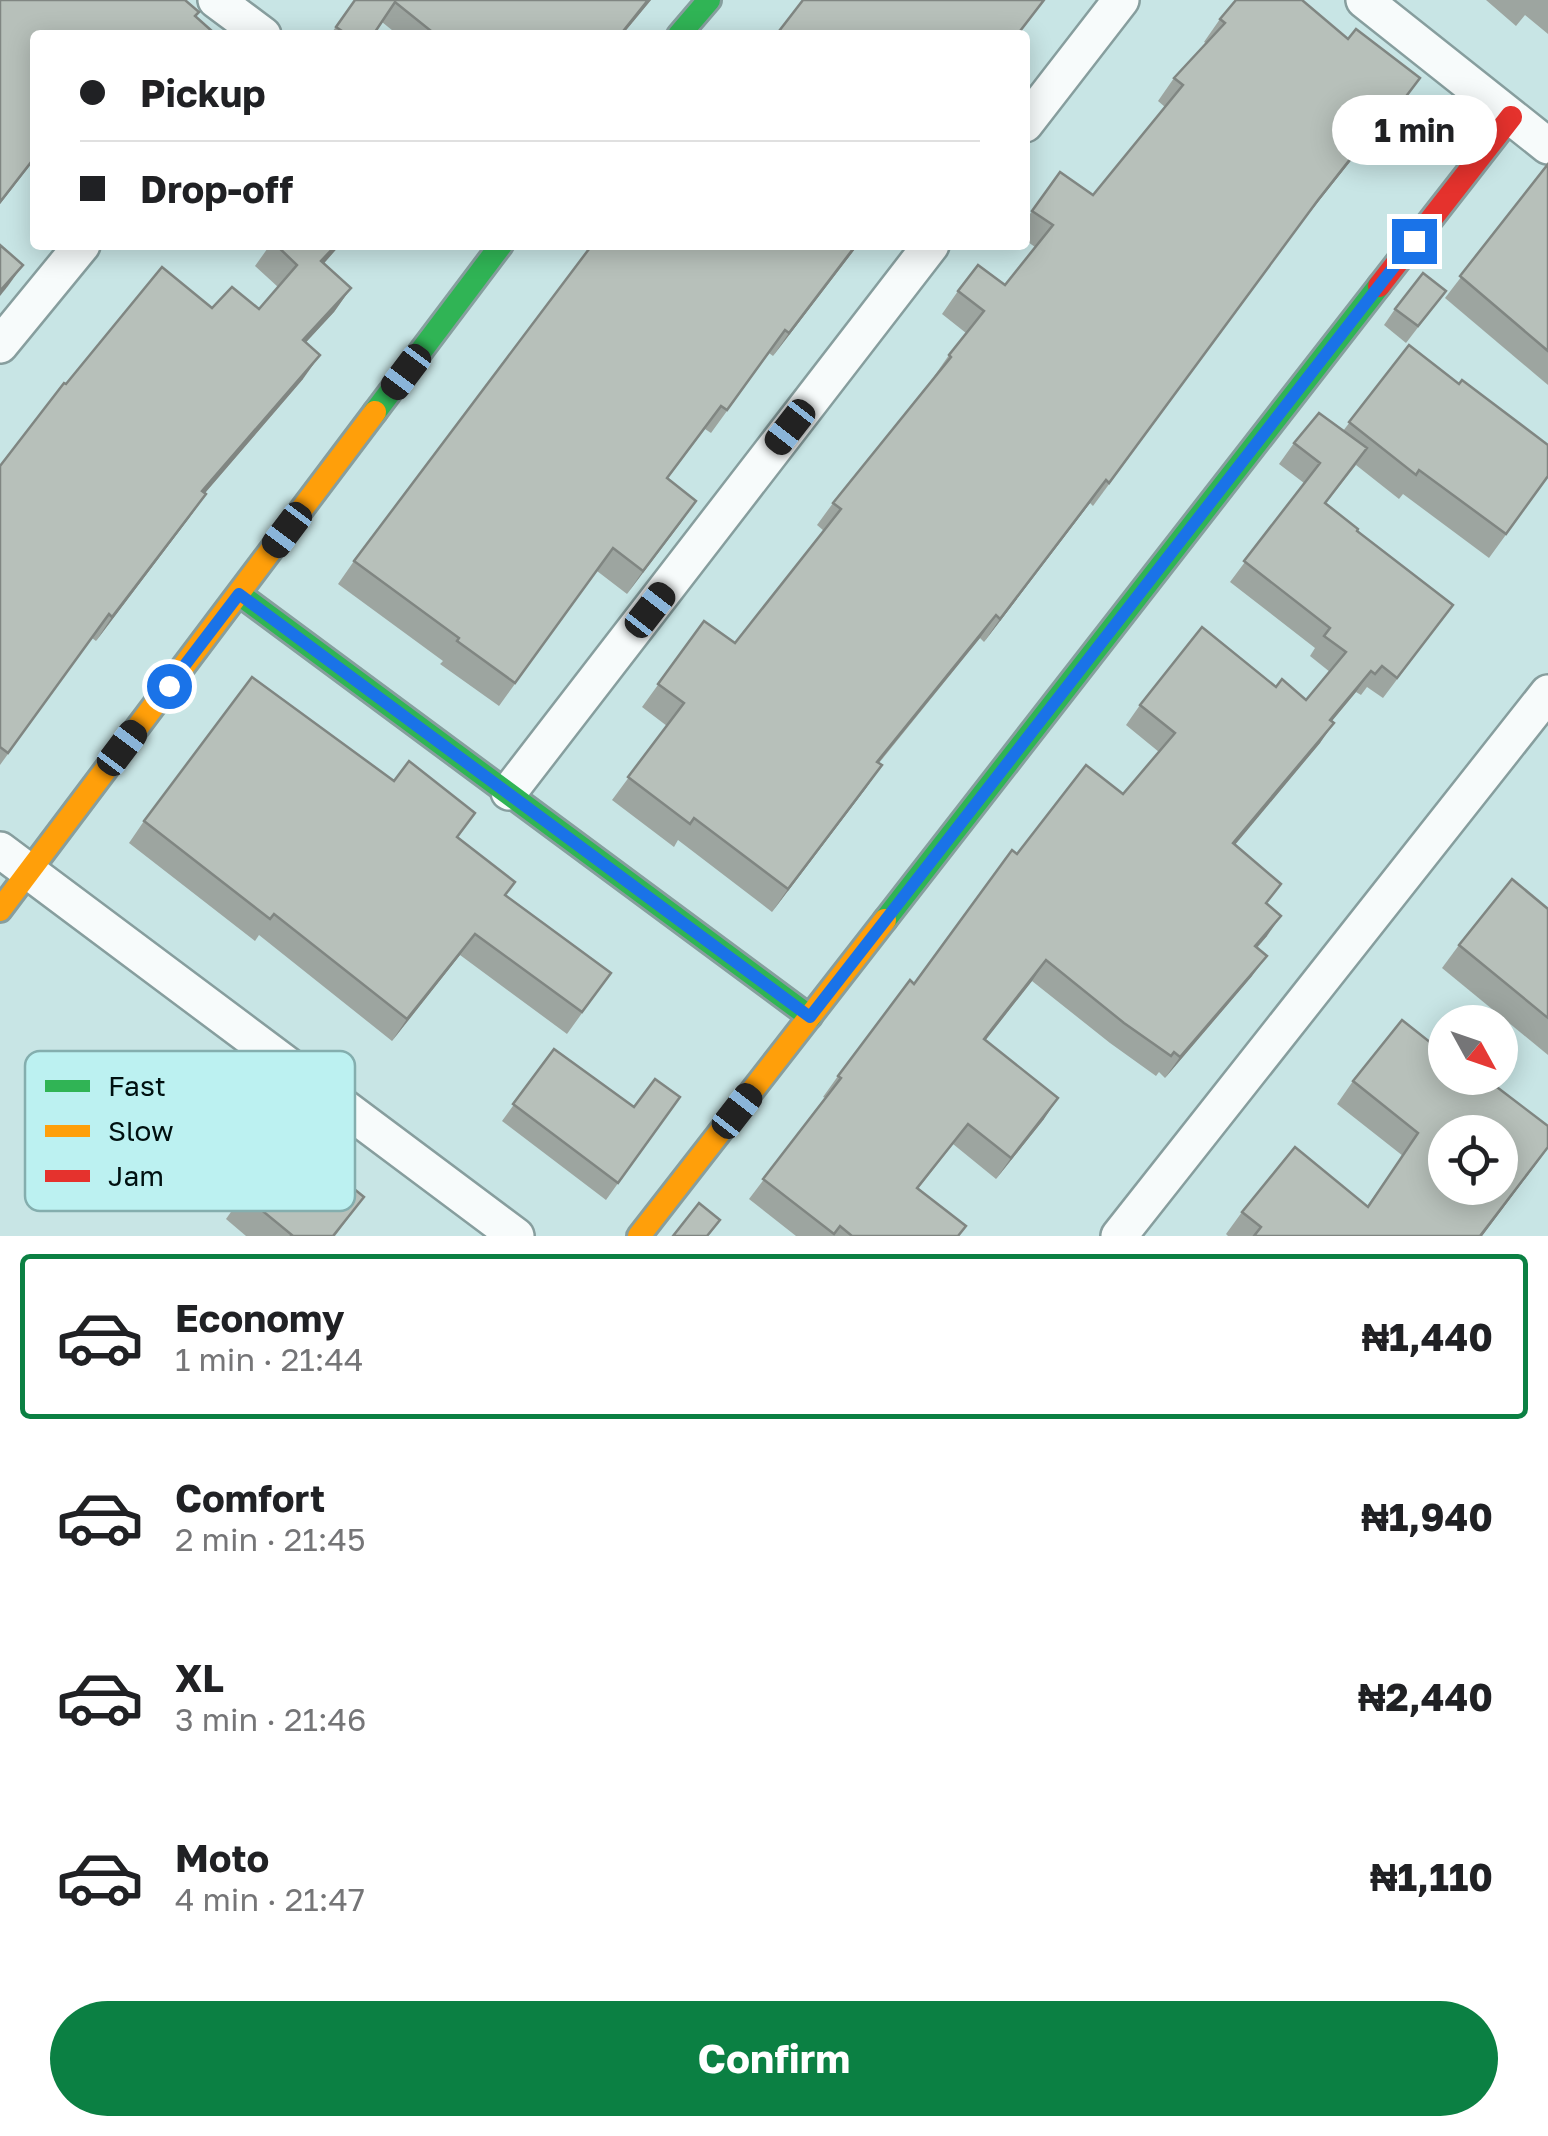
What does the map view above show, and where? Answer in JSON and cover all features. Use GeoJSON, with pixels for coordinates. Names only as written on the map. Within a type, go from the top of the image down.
{"type":"FeatureCollection","features":[{"type":"Feature","properties":{"kind":"street"},"geometry":{"type":"LineString","coordinates":[[216,0],[254,30]]}},
{"type":"Feature","properties":{"kind":"street"},"geometry":{"type":"LineString","coordinates":[[683,30],[709,0]]}},
{"type":"Feature","properties":{"kind":"street"},"geometry":{"type":"LineString","coordinates":[[1030,118],[1121,0]]}},
{"type":"Feature","properties":{"kind":"street"},"geometry":{"type":"LineString","coordinates":[[1364,0],[1548,146]]}},
{"type":"Feature","properties":{"kind":"street"},"geometry":{"type":"LineString","coordinates":[[640,1236],[1511,117]]}},
{"type":"Feature","properties":{"kind":"street"},"geometry":{"type":"LineString","coordinates":[[0,346],[78,250]]}},
{"type":"Feature","properties":{"kind":"street"},"geometry":{"type":"LineString","coordinates":[[0,910],[497,250]]}},
{"type":"Feature","properties":{"kind":"street"},"geometry":{"type":"LineString","coordinates":[[509,792],[927,250]]}},
{"type":"Feature","properties":{"kind":"street"},"geometry":{"type":"LineString","coordinates":[[239,594],[810,1017]]}},
{"type":"Feature","properties":{"kind":"street"},"geometry":{"type":"LineString","coordinates":[[1118,1236],[1548,694]]}},
{"type":"Feature","properties":{"kind":"street"},"geometry":{"type":"LineString","coordinates":[[0,850],[268,1051]]}},
{"type":"Feature","properties":{"kind":"street"},"geometry":{"type":"LineString","coordinates":[[355,1116],[516,1236]]}},
{"type":"Feature","properties":{"kind":"building"},"geometry":{"type":"Polygon","coordinates":[[[0,0],[185,0],[199,12],[195,16],[211,30],[30,30],[30,163],[0,202],[0,0]]]}},
{"type":"Feature","properties":{"kind":"building"},"geometry":{"type":"Polygon","coordinates":[[[355,0],[648,0],[624,30],[430,30],[395,2],[376,30],[336,27],[355,0]]]}},
{"type":"Feature","properties":{"kind":"building"},"geometry":{"type":"Polygon","coordinates":[[[803,0],[1044,0],[1021,30],[780,30],[803,0]]]}},
{"type":"Feature","properties":{"kind":"building"},"geometry":{"type":"Polygon","coordinates":[[[1236,0],[1302,0],[1348,39],[1356,29],[1420,78],[1318,200],[1109,483],[1106,480],[1000,619],[996,615],[877,762],[882,765],[788,889],[694,818],[690,824],[628,777],[684,703],[658,684],[704,621],[735,643],[841,509],[833,503],[984,311],[958,291],[978,265],[1005,285],[1053,225],[1032,211],[1060,172],[1093,195],[1183,85],[1174,78],[1225,23],[1220,19],[1236,0]]]}},
{"type":"Feature","properties":{"kind":"building"},"geometry":{"type":"Polygon","coordinates":[[[1548,164],[1548,351],[1460,276],[1548,164]]]}},
{"type":"Feature","properties":{"kind":"building"},"geometry":{"type":"Polygon","coordinates":[[[0,245],[23,265],[0,291],[0,245]]]}},
{"type":"Feature","properties":{"kind":"building"},"geometry":{"type":"Polygon","coordinates":[[[281,250],[331,250],[321,261],[351,288],[303,340],[320,355],[202,491],[206,494],[112,617],[109,614],[8,753],[0,747],[0,466],[162,267],[212,308],[232,287],[259,309],[297,265],[281,250]]]}},
{"type":"Feature","properties":{"kind":"building"},"geometry":{"type":"Polygon","coordinates":[[[588,250],[852,250],[789,333],[785,330],[727,410],[721,406],[667,478],[696,501],[643,571],[613,548],[515,683],[354,561],[588,250]]]}},
{"type":"Feature","properties":{"kind":"building"},"geometry":{"type":"Polygon","coordinates":[[[1423,273],[1446,291],[1418,326],[1395,309],[1423,273]]]}},
{"type":"Feature","properties":{"kind":"building"},"geometry":{"type":"Polygon","coordinates":[[[1409,345],[1548,445],[1548,476],[1506,534],[1419,470],[1416,475],[1349,422],[1409,345]]]}},
{"type":"Feature","properties":{"kind":"building"},"geometry":{"type":"Polygon","coordinates":[[[1319,413],[1367,448],[1325,503],[1453,605],[1397,678],[1382,666],[1375,674],[1371,671],[1330,720],[1334,723],[1233,843],[1281,884],[1266,903],[1281,916],[1255,946],[1267,956],[1180,1057],[1174,1052],[1171,1056],[1124,1023],[1046,960],[984,1039],[1058,1098],[1011,1158],[968,1124],[917,1188],[966,1226],[958,1236],[852,1236],[840,1226],[834,1234],[763,1179],[910,980],[914,984],[1012,850],[1017,854],[1086,765],[1123,794],[1175,733],[1140,705],[1202,627],[1276,687],[1282,679],[1306,700],[1346,652],[1324,636],[1330,628],[1244,561],[1320,463],[1294,443],[1319,413]]]}},
{"type":"Feature","properties":{"kind":"building"},"geometry":{"type":"Polygon","coordinates":[[[252,677],[394,781],[409,761],[475,813],[457,837],[515,882],[505,895],[611,973],[582,1012],[475,934],[407,1019],[274,914],[270,919],[144,821],[252,677]]]}},
{"type":"Feature","properties":{"kind":"building"},"geometry":{"type":"Polygon","coordinates":[[[1512,879],[1548,909],[1548,1018],[1459,945],[1512,879]]]}},
{"type":"Feature","properties":{"kind":"building"},"geometry":{"type":"Polygon","coordinates":[[[1402,1020],[1428,1041],[1428,1095],[1507,1095],[1548,1126],[1548,1147],[1518,1186],[1518,1115],[1428,1115],[1428,1205],[1504,1205],[1480,1236],[1254,1236],[1261,1227],[1242,1212],[1295,1147],[1368,1207],[1418,1133],[1353,1081],[1402,1020]]]}},
{"type":"Feature","properties":{"kind":"building"},"geometry":{"type":"Polygon","coordinates":[[[554,1049],[634,1107],[655,1079],[680,1097],[618,1183],[513,1104],[554,1049]]]}},
{"type":"Feature","properties":{"kind":"building"},"geometry":{"type":"Polygon","coordinates":[[[355,1190],[364,1197],[355,1208],[355,1190]]]}},
{"type":"Feature","properties":{"kind":"building"},"geometry":{"type":"Polygon","coordinates":[[[699,1203],[720,1220],[707,1236],[673,1236],[699,1203]]]}},
{"type":"Feature","properties":{"kind":"building"},"geometry":{"type":"Polygon","coordinates":[[[263,1211],[353,1211],[333,1236],[292,1235],[263,1211]]]}},
{"type":"Feature","properties":{"kind":"traffic: fast"},"geometry":{"type":"LineString","coordinates":[[683,30],[709,0]]}},
{"type":"Feature","properties":{"kind":"traffic: fast"},"geometry":{"type":"LineString","coordinates":[[375,412],[497,250]]}},
{"type":"Feature","properties":{"kind":"traffic: fast"},"geometry":{"type":"LineString","coordinates":[[885,920],[1379,286]]}},
{"type":"Feature","properties":{"kind":"traffic: fast"},"geometry":{"type":"LineString","coordinates":[[239,594],[810,1017]]}},
{"type":"Feature","properties":{"kind":"traffic: slow"},"geometry":{"type":"LineString","coordinates":[[0,910],[375,412]]}},
{"type":"Feature","properties":{"kind":"traffic: slow"},"geometry":{"type":"LineString","coordinates":[[639,1236],[885,920]]}},
{"type":"Feature","properties":{"kind":"traffic: jam"},"geometry":{"type":"LineString","coordinates":[[1379,286],[1511,117]]}},
{"type":"Feature","properties":{"kind":"route"},"geometry":{"type":"LineString","coordinates":[[169,686],[239,594],[810,1017],[1414,241]]}}]}
